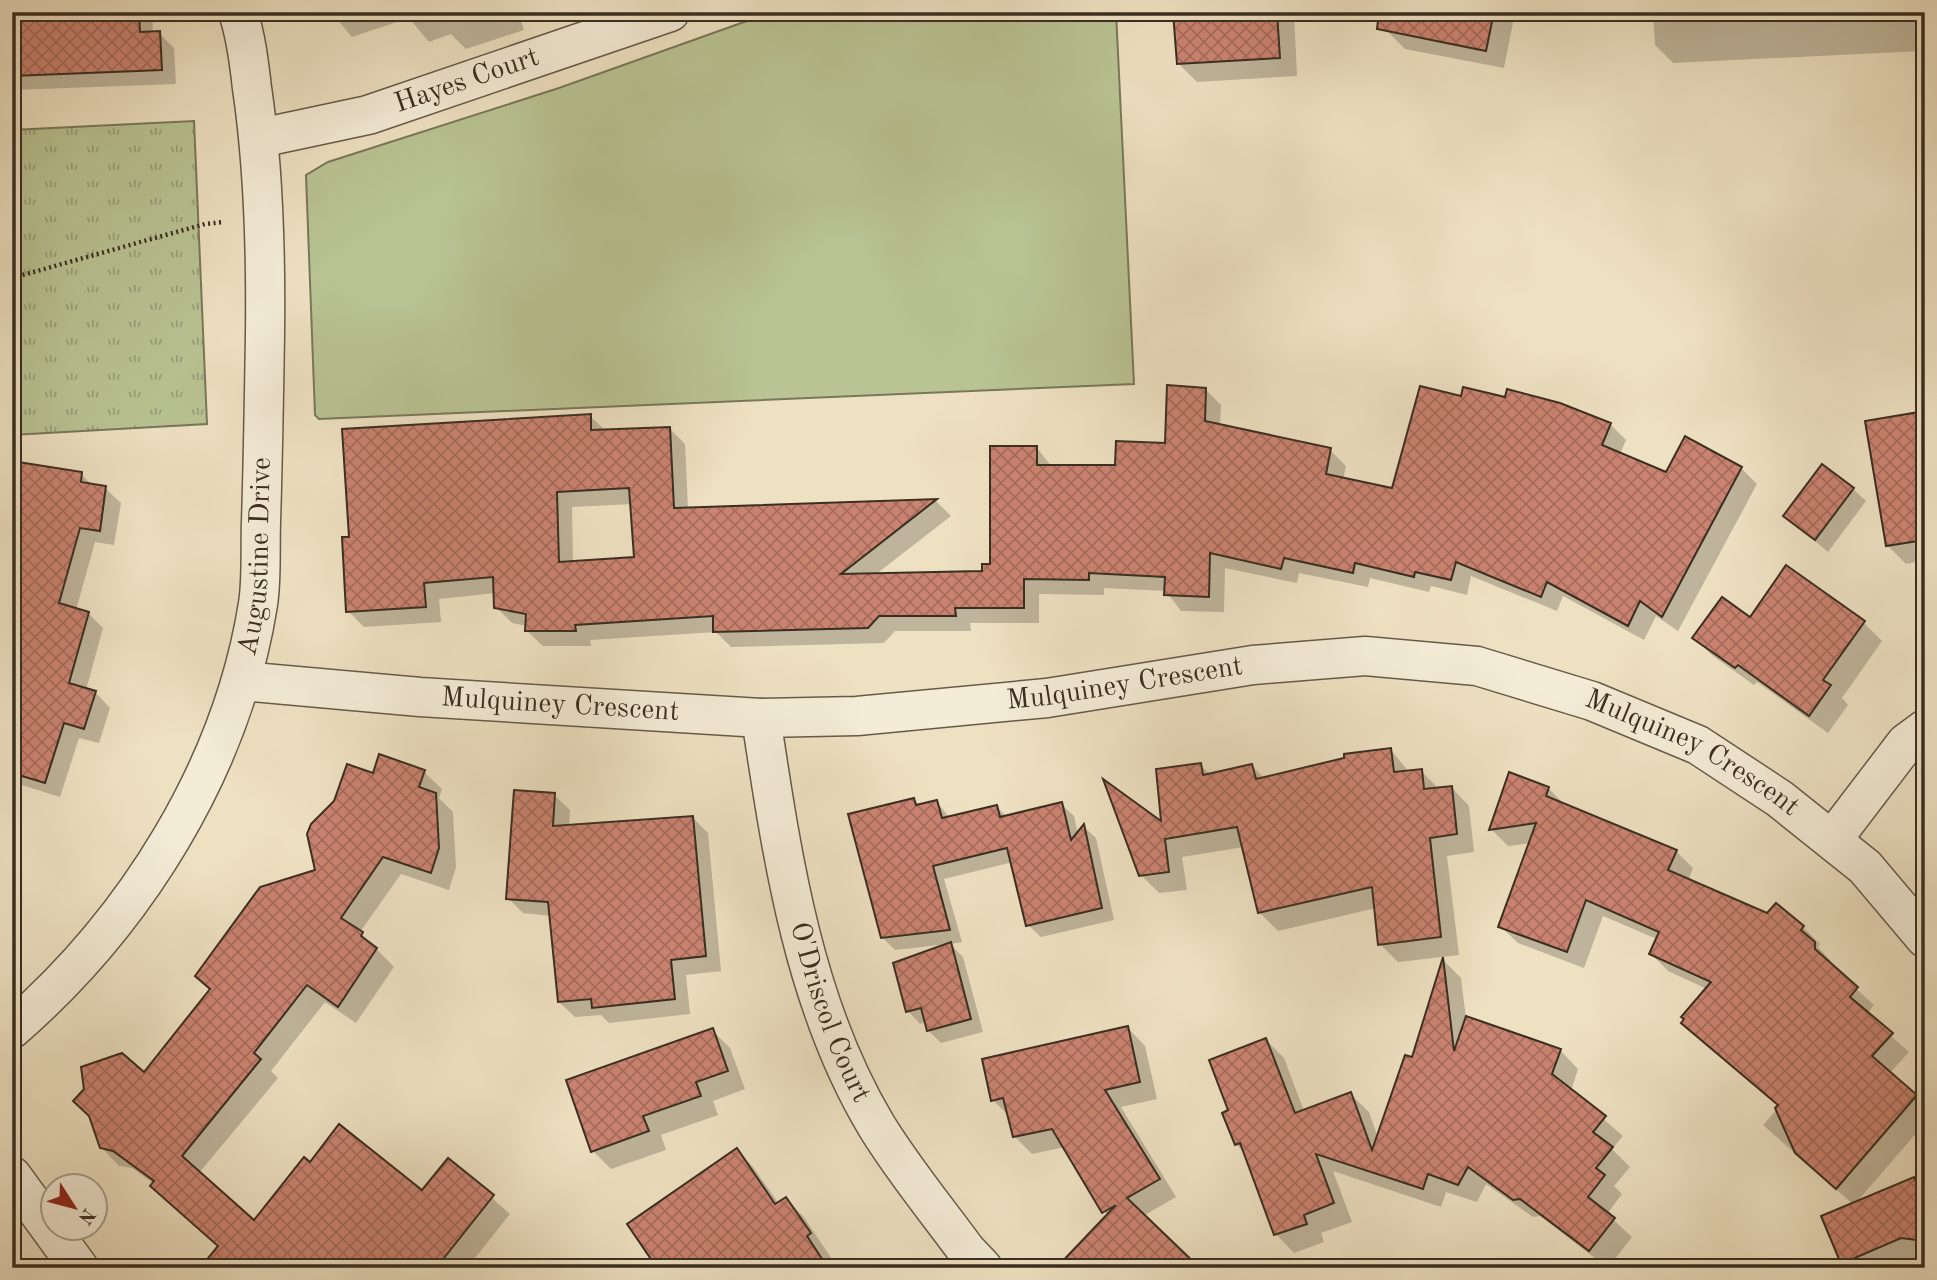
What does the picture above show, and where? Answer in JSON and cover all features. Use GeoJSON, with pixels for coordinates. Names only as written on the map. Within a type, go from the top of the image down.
{"type":"FeatureCollection","features":[{"type":"Feature","properties":{"kind":"street","name":"Augustine Drive"},"geometry":{"type":"LineString","coordinates":[[12,1029],[54,992],[130,902],[186,814],[227,724],[241,681],[258,603],[266,279],[260,138],[244,31],[238,12]]}},
{"type":"Feature","properties":{"kind":"street","name":"Hayes Court"},"geometry":{"type":"LineString","coordinates":[[260,138],[368,115],[670,12]]}},
{"type":"Feature","properties":{"kind":"street","name":"Mulquiney Crescent"},"geometry":{"type":"LineString","coordinates":[[241,681],[420,697],[761,718],[857,716],[1047,698],[1253,664],[1365,656],[1476,666],[1592,701],[1698,745],[1780,799],[1864,867],[1925,938]]}},
{"type":"Feature","properties":{"kind":"street","name":"O'Driscol Court"},"geometry":{"type":"LineString","coordinates":[[761,718],[780,846],[802,937],[837,1046],[876,1124],[966,1250],[983,1268]]}},
{"type":"Feature","properties":{"kind":"street"},"geometry":{"type":"LineString","coordinates":[[1832,840],[1906,743],[1925,729]]}},
{"type":"Feature","properties":{"kind":"street"},"geometry":{"type":"LineString","coordinates":[[12,1176],[79,1268]]}},
{"type":"Feature","properties":{"kind":"path"},"geometry":{"type":"LineString","coordinates":[[12,278],[205,224],[263,217]]}},
{"type":"Feature","properties":{"kind":"green space"},"geometry":{"type":"Polygon","coordinates":[[[772,12],[1116,12],[1134,384],[319,419],[315,415],[306,175],[328,162],[559,88],[772,12]]]}},
{"type":"Feature","properties":{"kind":"green space"},"geometry":{"type":"Polygon","coordinates":[[[194,121],[207,424],[12,435],[12,130],[194,121]]]}},
{"type":"Feature","properties":{"kind":"building"},"geometry":{"type":"Polygon","coordinates":[[[139,12],[140,32],[160,31],[162,70],[12,76],[12,18],[29,17],[29,13],[139,12]]]}},
{"type":"Feature","properties":{"kind":"building"},"geometry":{"type":"Polygon","coordinates":[[[1173,12],[1277,12],[1280,58],[1177,64],[1173,12]]]}},
{"type":"Feature","properties":{"kind":"building"},"geometry":{"type":"Polygon","coordinates":[[[1379,12],[1494,12],[1486,51],[1377,29],[1379,12]]]}},
{"type":"Feature","properties":{"kind":"building"},"geometry":{"type":"Polygon","coordinates":[[[1167,385],[1206,388],[1205,421],[1331,448],[1326,474],[1392,488],[1420,386],[1461,396],[1463,387],[1505,397],[1507,389],[1560,403],[1611,423],[1602,445],[1666,472],[1685,436],[1742,467],[1662,617],[1640,601],[1628,626],[1547,582],[1541,597],[1456,562],[1451,580],[1415,572],[1414,577],[1355,563],[1353,573],[1284,558],[1281,569],[1210,553],[1209,597],[1164,595],[1165,577],[1089,573],[1089,580],[1024,579],[1024,608],[955,608],[956,616],[879,616],[868,628],[713,632],[713,616],[575,625],[576,631],[525,631],[526,614],[494,608],[493,577],[424,583],[426,607],[346,612],[342,537],[349,537],[342,429],[591,414],[591,430],[670,427],[674,508],[937,499],[841,574],[982,571],[982,564],[990,564],[990,446],[1037,446],[1037,465],[1115,465],[1116,441],[1165,443],[1167,385]],[[629,488],[557,492],[559,562],[634,557],[629,488]]]}},
{"type":"Feature","properties":{"kind":"building"},"geometry":{"type":"Polygon","coordinates":[[[1925,411],[1925,540],[1886,546],[1865,421],[1925,411]]]}},
{"type":"Feature","properties":{"kind":"building"},"geometry":{"type":"Polygon","coordinates":[[[12,461],[82,472],[81,482],[106,486],[100,531],[80,528],[59,603],[89,612],[69,683],[96,691],[84,729],[64,723],[45,783],[12,773],[12,461]]]}},
{"type":"Feature","properties":{"kind":"building"},"geometry":{"type":"Polygon","coordinates":[[[1822,464],[1854,488],[1815,540],[1783,516],[1822,464]]]}},
{"type":"Feature","properties":{"kind":"building"},"geometry":{"type":"Polygon","coordinates":[[[1786,565],[1865,621],[1823,680],[1831,685],[1809,716],[1738,665],[1735,668],[1692,638],[1722,597],[1750,617],[1786,565]]]}},
{"type":"Feature","properties":{"kind":"building"},"geometry":{"type":"Polygon","coordinates":[[[1391,748],[1394,772],[1422,769],[1424,789],[1452,786],[1457,834],[1430,838],[1441,937],[1378,945],[1372,887],[1258,913],[1237,827],[1165,839],[1169,872],[1139,876],[1103,779],[1161,821],[1156,769],[1201,763],[1203,775],[1252,764],[1256,779],[1344,758],[1344,754],[1391,748]]]}},
{"type":"Feature","properties":{"kind":"building"},"geometry":{"type":"Polygon","coordinates":[[[379,754],[425,770],[419,787],[436,793],[439,848],[431,873],[383,857],[341,918],[363,932],[361,936],[377,948],[338,1007],[307,985],[254,1053],[261,1059],[182,1156],[254,1220],[304,1157],[310,1162],[339,1124],[422,1190],[448,1158],[494,1195],[436,1268],[200,1268],[218,1246],[150,1186],[154,1181],[113,1151],[100,1148],[89,1116],[73,1101],[84,1089],[81,1067],[122,1053],[144,1072],[210,989],[195,976],[260,887],[315,870],[307,834],[311,824],[334,801],[347,764],[373,773],[379,754]]]}},
{"type":"Feature","properties":{"kind":"building"},"geometry":{"type":"Polygon","coordinates":[[[1509,772],[1549,787],[1546,796],[1677,850],[1668,870],[1767,913],[1776,903],[1804,926],[1801,930],[1815,942],[1815,949],[1858,987],[1850,997],[1893,1033],[1872,1056],[1917,1095],[1836,1189],[1795,1153],[1775,1108],[1778,1105],[1681,1023],[1684,1019],[1681,1017],[1711,982],[1649,954],[1659,932],[1586,900],[1567,952],[1498,927],[1536,823],[1489,830],[1509,772]]]}},
{"type":"Feature","properties":{"kind":"building"},"geometry":{"type":"Polygon","coordinates":[[[514,790],[555,793],[553,826],[693,816],[706,956],[671,960],[675,999],[592,1008],[591,999],[558,1002],[548,902],[506,899],[514,790]]]}},
{"type":"Feature","properties":{"kind":"building"},"geometry":{"type":"Polygon","coordinates":[[[914,798],[916,805],[937,800],[942,818],[997,805],[1000,817],[1062,802],[1071,840],[1084,824],[1102,908],[1026,926],[1007,848],[933,866],[950,930],[881,938],[848,814],[914,798]]]}},
{"type":"Feature","properties":{"kind":"building"},"geometry":{"type":"Polygon","coordinates":[[[951,942],[971,1019],[927,1031],[921,1008],[906,1012],[893,963],[951,942]]]}},
{"type":"Feature","properties":{"kind":"building"},"geometry":{"type":"Polygon","coordinates":[[[1443,957],[1454,1051],[1466,1016],[1561,1049],[1552,1074],[1606,1116],[1593,1132],[1613,1147],[1596,1168],[1605,1175],[1588,1197],[1615,1218],[1589,1251],[1520,1199],[1513,1200],[1468,1167],[1458,1185],[1428,1174],[1423,1189],[1316,1154],[1334,1203],[1304,1215],[1307,1224],[1274,1235],[1240,1143],[1235,1145],[1222,1113],[1228,1110],[1209,1060],[1266,1038],[1295,1113],[1351,1092],[1372,1150],[1405,1055],[1412,1057],[1443,957]]]}},
{"type":"Feature","properties":{"kind":"building"},"geometry":{"type":"Polygon","coordinates":[[[1128,1026],[1140,1082],[1105,1090],[1160,1179],[1127,1198],[1200,1268],[1056,1268],[1116,1205],[1102,1213],[1052,1129],[1013,1137],[1003,1098],[991,1101],[982,1059],[1128,1026]]]}},
{"type":"Feature","properties":{"kind":"building"},"geometry":{"type":"Polygon","coordinates":[[[713,1028],[728,1071],[696,1082],[701,1096],[643,1116],[649,1131],[591,1152],[566,1080],[713,1028]]]}},
{"type":"Feature","properties":{"kind":"building"},"geometry":{"type":"Polygon","coordinates":[[[737,1148],[775,1204],[786,1197],[811,1233],[807,1236],[828,1268],[657,1268],[627,1224],[737,1148]]]}},
{"type":"Feature","properties":{"kind":"building"},"geometry":{"type":"Polygon","coordinates":[[[1914,1177],[1925,1206],[1925,1241],[1901,1238],[1841,1264],[1821,1216],[1914,1177]]]}}]}
